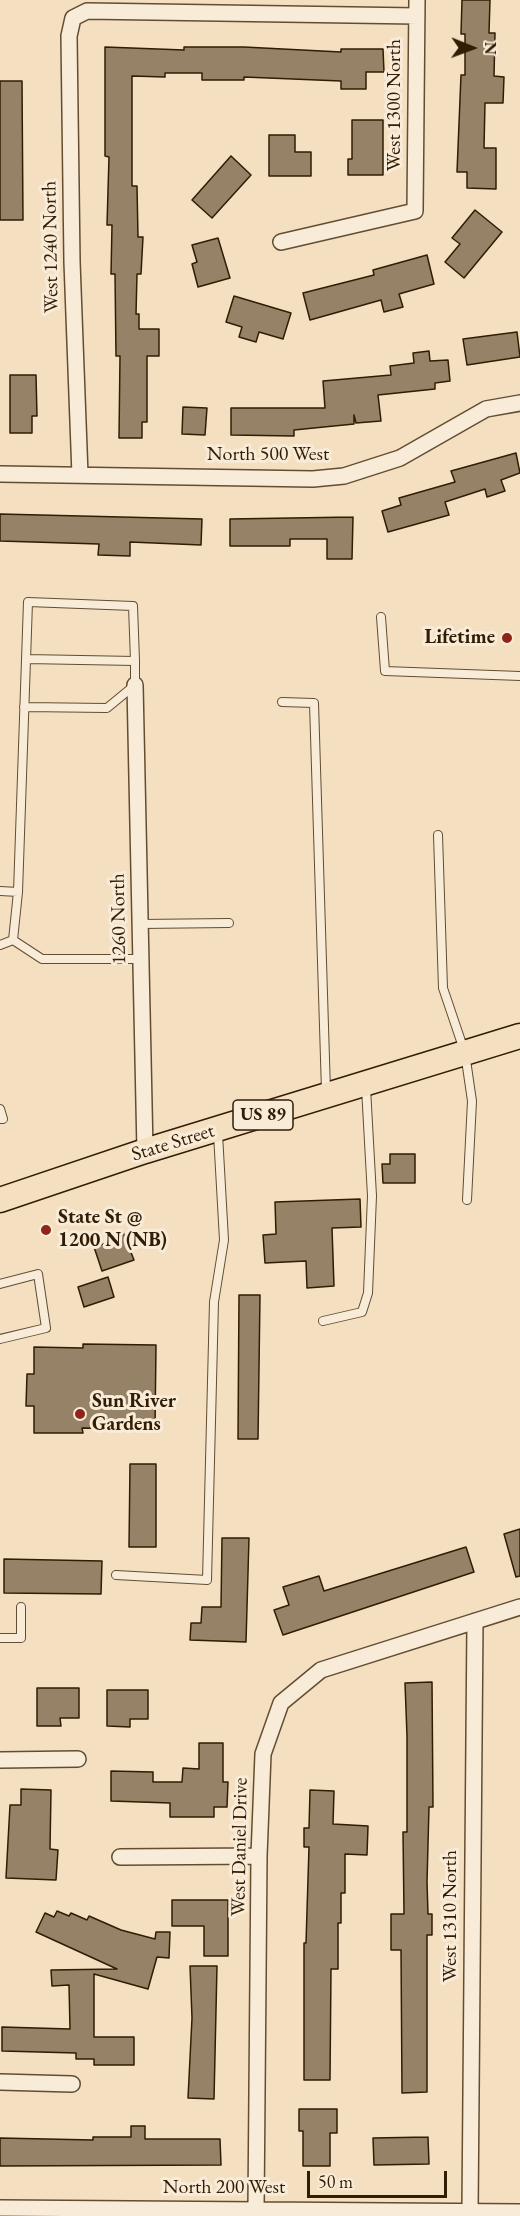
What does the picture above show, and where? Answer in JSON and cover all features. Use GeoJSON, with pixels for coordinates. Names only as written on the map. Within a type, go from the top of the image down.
{"type":"FeatureCollection","features":[{"type":"Feature","properties":{"kind":"main road","name":"State Street"},"geometry":{"type":"LineString","coordinates":[[0,1200],[145,1151],[520,1036]]}},
{"type":"Feature","properties":{"kind":"street","name":"West 1300 North"},"geometry":{"type":"LineString","coordinates":[[281,242],[415,211],[417,0]]}},
{"type":"Feature","properties":{"kind":"street","name":"West 1240 North"},"geometry":{"type":"LineString","coordinates":[[80,475],[72,262],[69,36],[73,18],[87,11],[417,16]]}},
{"type":"Feature","properties":{"kind":"street","name":"North 500 West"},"geometry":{"type":"LineString","coordinates":[[0,474],[313,479],[344,476],[400,458],[486,409],[520,403]]}},
{"type":"Feature","properties":{"kind":"street","name":"1260 North"},"geometry":{"type":"LineString","coordinates":[[135,685],[145,1151]]}},
{"type":"Feature","properties":{"kind":"street","name":"West Daniel Drive"},"geometry":{"type":"LineString","coordinates":[[256,2209],[263,1754],[281,1703],[321,1670],[520,1607]]}},
{"type":"Feature","properties":{"kind":"street","name":"West 1310 North"},"geometry":{"type":"LineString","coordinates":[[470,2211],[475,1621]]}},
{"type":"Feature","properties":{"kind":"street"},"geometry":{"type":"LineString","coordinates":[[0,1760],[78,1760]]}},
{"type":"Feature","properties":{"kind":"street"},"geometry":{"type":"LineString","coordinates":[[120,1857],[260,1856]]}},
{"type":"Feature","properties":{"kind":"street"},"geometry":{"type":"LineString","coordinates":[[0,2082],[72,2084]]}},
{"type":"Feature","properties":{"kind":"street","name":"North 200 West"},"geometry":{"type":"LineString","coordinates":[[0,2208],[163,2212],[256,2209],[283,2213],[520,2212]]}},
{"type":"Feature","properties":{"kind":"lane"},"geometry":{"type":"LineString","coordinates":[[12,940],[18,892],[24,707],[28,602],[133,606],[135,685],[107,708],[24,707]]}},
{"type":"Feature","properties":{"kind":"lane"},"geometry":{"type":"LineString","coordinates":[[381,617],[385,671],[520,676]]}},
{"type":"Feature","properties":{"kind":"lane"},"geometry":{"type":"LineString","coordinates":[[26,659],[135,661]]}},
{"type":"Feature","properties":{"kind":"lane"},"geometry":{"type":"LineString","coordinates":[[282,702],[314,703],[326,1096]]}},
{"type":"Feature","properties":{"kind":"lane"},"geometry":{"type":"LineString","coordinates":[[438,835],[443,988],[465,1053],[472,1101],[467,1200]]}},
{"type":"Feature","properties":{"kind":"lane"},"geometry":{"type":"LineString","coordinates":[[0,891],[18,892]]}},
{"type":"Feature","properties":{"kind":"lane"},"geometry":{"type":"LineString","coordinates":[[140,924],[229,922]]}},
{"type":"Feature","properties":{"kind":"lane"},"geometry":{"type":"LineString","coordinates":[[0,945],[12,940]]}},
{"type":"Feature","properties":{"kind":"lane"},"geometry":{"type":"LineString","coordinates":[[12,940],[42,959],[141,959]]}},
{"type":"Feature","properties":{"kind":"lane"},"geometry":{"type":"LineString","coordinates":[[323,1321],[362,1312],[368,1293],[372,1196],[366,1084]]}},
{"type":"Feature","properties":{"kind":"lane"},"geometry":{"type":"LineString","coordinates":[[0,1109],[3,1119],[0,1119]]}},
{"type":"Feature","properties":{"kind":"lane"},"geometry":{"type":"LineString","coordinates":[[116,1575],[207,1580],[213,1302],[224,1240],[218,1179],[218,1129]]}},
{"type":"Feature","properties":{"kind":"lane"},"geometry":{"type":"LineString","coordinates":[[0,1284],[38,1274],[46,1328],[0,1339]]}},
{"type":"Feature","properties":{"kind":"lane"},"geometry":{"type":"LineString","coordinates":[[0,1638],[21,1638],[21,1607]]}},
{"type":"Feature","properties":{"kind":"building"},"geometry":{"type":"Polygon","coordinates":[[[462,0],[490,0],[489,33],[495,33],[494,76],[504,77],[503,103],[485,103],[484,148],[496,148],[496,189],[467,188],[467,172],[457,172],[461,75],[465,75],[465,34],[461,34],[462,0]]]}},
{"type":"Feature","properties":{"kind":"building"},"geometry":{"type":"Polygon","coordinates":[[[105,47],[184,50],[184,47],[244,47],[341,52],[341,49],[383,49],[384,72],[366,72],[366,89],[341,89],[341,81],[244,77],[244,80],[202,80],[202,73],[165,73],[165,77],[132,76],[132,186],[137,186],[138,237],[143,237],[141,274],[137,274],[136,314],[139,314],[139,329],[159,329],[159,356],[147,356],[147,422],[142,422],[142,438],[119,438],[120,356],[116,356],[115,274],[111,274],[112,225],[107,225],[109,157],[105,156],[105,47]]]}},
{"type":"Feature","properties":{"kind":"building"},"geometry":{"type":"Polygon","coordinates":[[[0,81],[22,81],[23,220],[0,220],[0,81]]]}},
{"type":"Feature","properties":{"kind":"building"},"geometry":{"type":"Polygon","coordinates":[[[352,120],[383,120],[383,175],[348,175],[348,159],[352,159],[352,120]]]}},
{"type":"Feature","properties":{"kind":"building"},"geometry":{"type":"Polygon","coordinates":[[[269,135],[295,135],[295,152],[311,152],[311,176],[269,176],[269,135]]]}},
{"type":"Feature","properties":{"kind":"building"},"geometry":{"type":"Polygon","coordinates":[[[231,156],[251,175],[212,218],[192,200],[231,156]]]}},
{"type":"Feature","properties":{"kind":"building"},"geometry":{"type":"Polygon","coordinates":[[[475,210],[502,232],[464,278],[445,262],[460,244],[452,238],[475,210]]]}},
{"type":"Feature","properties":{"kind":"building"},"geometry":{"type":"Polygon","coordinates":[[[218,238],[230,278],[198,287],[192,264],[197,262],[192,245],[218,238]]]}},
{"type":"Feature","properties":{"kind":"building"},"geometry":{"type":"Polygon","coordinates":[[[427,255],[434,284],[399,294],[403,307],[384,312],[381,300],[310,320],[303,293],[374,275],[373,270],[427,255]]]}},
{"type":"Feature","properties":{"kind":"building"},"geometry":{"type":"Polygon","coordinates":[[[234,296],[291,313],[283,339],[259,332],[256,342],[239,337],[242,327],[226,322],[234,296]]]}},
{"type":"Feature","properties":{"kind":"building"},"geometry":{"type":"Polygon","coordinates":[[[517,332],[520,357],[467,365],[463,339],[517,332]]]}},
{"type":"Feature","properties":{"kind":"building"},"geometry":{"type":"Polygon","coordinates":[[[429,351],[430,361],[448,360],[450,381],[435,383],[435,389],[378,395],[381,421],[356,423],[354,415],[354,424],[294,430],[294,436],[231,435],[231,408],[325,408],[323,381],[391,375],[390,366],[414,363],[413,353],[429,351]]]}},
{"type":"Feature","properties":{"kind":"building"},"geometry":{"type":"Polygon","coordinates":[[[10,375],[36,375],[37,416],[32,416],[32,433],[10,433],[10,375]]]}},
{"type":"Feature","properties":{"kind":"building"},"geometry":{"type":"Polygon","coordinates":[[[183,407],[207,408],[205,435],[182,434],[183,407]]]}},
{"type":"Feature","properties":{"kind":"building"},"geometry":{"type":"Polygon","coordinates":[[[516,453],[520,473],[501,480],[505,491],[487,497],[485,489],[445,502],[449,515],[388,532],[382,511],[401,505],[399,498],[455,482],[451,471],[516,453]]]}},
{"type":"Feature","properties":{"kind":"building"},"geometry":{"type":"Polygon","coordinates":[[[0,514],[202,519],[201,545],[130,542],[130,556],[98,555],[99,544],[0,541],[0,514]]]}},
{"type":"Feature","properties":{"kind":"building"},"geometry":{"type":"Polygon","coordinates":[[[353,517],[352,559],[327,559],[327,539],[290,539],[290,546],[230,546],[230,519],[353,517]]]}},
{"type":"Feature","properties":{"kind":"building"},"geometry":{"type":"Polygon","coordinates":[[[390,1154],[415,1154],[415,1183],[383,1183],[382,1164],[390,1164],[390,1154]]]}},
{"type":"Feature","properties":{"kind":"building"},"geometry":{"type":"Polygon","coordinates":[[[360,1199],[361,1227],[332,1228],[334,1286],[307,1288],[306,1261],[265,1263],[263,1235],[276,1234],[275,1202],[360,1199]]]}},
{"type":"Feature","properties":{"kind":"building"},"geometry":{"type":"Polygon","coordinates":[[[123,1232],[134,1260],[102,1271],[94,1247],[110,1242],[108,1236],[123,1232]]]}},
{"type":"Feature","properties":{"kind":"building"},"geometry":{"type":"Polygon","coordinates":[[[108,1277],[114,1297],[84,1307],[78,1287],[108,1277]]]}},
{"type":"Feature","properties":{"kind":"building"},"geometry":{"type":"Polygon","coordinates":[[[239,1295],[260,1295],[258,1439],[238,1439],[239,1295]]]}},
{"type":"Feature","properties":{"kind":"building"},"geometry":{"type":"Polygon","coordinates":[[[83,1344],[156,1345],[155,1429],[82,1428],[83,1433],[34,1433],[34,1406],[26,1406],[27,1374],[34,1374],[34,1347],[83,1348],[83,1344]]]}},
{"type":"Feature","properties":{"kind":"building"},"geometry":{"type":"Polygon","coordinates":[[[130,1464],[156,1464],[156,1547],[129,1547],[130,1464]]]}},
{"type":"Feature","properties":{"kind":"building"},"geometry":{"type":"Polygon","coordinates":[[[520,1529],[520,1576],[516,1577],[504,1534],[520,1529]]]}},
{"type":"Feature","properties":{"kind":"building"},"geometry":{"type":"Polygon","coordinates":[[[222,1538],[249,1538],[246,1642],[190,1640],[191,1623],[201,1623],[202,1607],[221,1607],[222,1538]]]}},
{"type":"Feature","properties":{"kind":"building"},"geometry":{"type":"Polygon","coordinates":[[[466,1547],[474,1572],[283,1635],[274,1610],[289,1605],[283,1587],[319,1576],[324,1591],[466,1547]]]}},
{"type":"Feature","properties":{"kind":"building"},"geometry":{"type":"Polygon","coordinates":[[[4,1559],[102,1561],[101,1594],[4,1593],[4,1559]]]}},
{"type":"Feature","properties":{"kind":"building"},"geometry":{"type":"Polygon","coordinates":[[[432,1682],[433,1807],[429,1807],[427,1882],[428,1914],[432,1914],[432,1935],[427,1935],[427,2092],[402,2093],[401,1950],[391,1950],[391,1914],[404,1914],[403,1832],[407,1832],[405,1683],[432,1682]]]}},
{"type":"Feature","properties":{"kind":"building"},"geometry":{"type":"Polygon","coordinates":[[[37,1688],[79,1688],[79,1718],[60,1718],[61,1726],[37,1726],[37,1688]]]}},
{"type":"Feature","properties":{"kind":"building"},"geometry":{"type":"Polygon","coordinates":[[[107,1690],[148,1690],[148,1719],[130,1719],[130,1727],[107,1726],[107,1690]]]}},
{"type":"Feature","properties":{"kind":"building"},"geometry":{"type":"Polygon","coordinates":[[[199,1743],[223,1743],[223,1782],[228,1782],[227,1807],[214,1807],[214,1817],[170,1817],[170,1803],[111,1801],[111,1771],[153,1772],[153,1782],[182,1782],[183,1768],[199,1769],[199,1743]]]}},
{"type":"Feature","properties":{"kind":"building"},"geometry":{"type":"Polygon","coordinates":[[[21,1789],[51,1790],[50,1849],[58,1850],[56,1880],[6,1878],[10,1805],[21,1805],[21,1789]]]}},
{"type":"Feature","properties":{"kind":"building"},"geometry":{"type":"Polygon","coordinates":[[[310,1790],[334,1791],[333,1824],[368,1826],[367,1855],[345,1854],[345,1893],[341,1893],[341,1923],[338,1923],[338,1969],[331,1969],[330,2080],[304,2080],[304,1943],[306,1943],[309,1847],[304,1847],[304,1828],[309,1828],[310,1790]]]}},
{"type":"Feature","properties":{"kind":"building"},"geometry":{"type":"Polygon","coordinates":[[[172,1900],[228,1900],[228,1956],[204,1956],[204,1926],[172,1926],[172,1900]]]}},
{"type":"Feature","properties":{"kind":"building"},"geometry":{"type":"Polygon","coordinates":[[[57,1911],[69,1916],[71,1913],[87,1920],[89,1916],[121,1930],[155,1939],[156,1932],[170,1932],[169,1958],[157,1957],[148,1989],[94,1974],[94,2037],[134,2037],[134,2065],[94,2065],[94,2059],[76,2059],[76,2053],[2,2051],[2,2027],[70,2029],[69,1985],[52,1986],[51,1970],[117,1969],[36,1932],[45,1913],[54,1917],[57,1911]]]}},
{"type":"Feature","properties":{"kind":"building"},"geometry":{"type":"Polygon","coordinates":[[[190,1966],[217,1966],[214,2099],[188,2098],[192,2018],[190,1966]]]}},
{"type":"Feature","properties":{"kind":"building"},"geometry":{"type":"Polygon","coordinates":[[[299,2109],[337,2109],[337,2133],[330,2133],[330,2166],[303,2166],[303,2131],[299,2131],[299,2109]]]}},
{"type":"Feature","properties":{"kind":"building"},"geometry":{"type":"Polygon","coordinates":[[[131,2126],[145,2126],[145,2139],[220,2139],[221,2165],[0,2166],[0,2138],[93,2140],[93,2137],[131,2137],[131,2126]]]}},
{"type":"Feature","properties":{"kind":"building"},"geometry":{"type":"Polygon","coordinates":[[[428,2137],[429,2164],[374,2165],[373,2138],[428,2137]]]}},
{"type":"Feature","properties":{"kind":"place","name":"Lifetime"},"geometry":{"type":"Point","coordinates":[507,638]}},
{"type":"Feature","properties":{"kind":"place","name":"State St @ 1200 N (NB)"},"geometry":{"type":"Point","coordinates":[46,1230]}},
{"type":"Feature","properties":{"kind":"place","name":"Sun River Gardens"},"geometry":{"type":"Point","coordinates":[80,1414]}}]}
